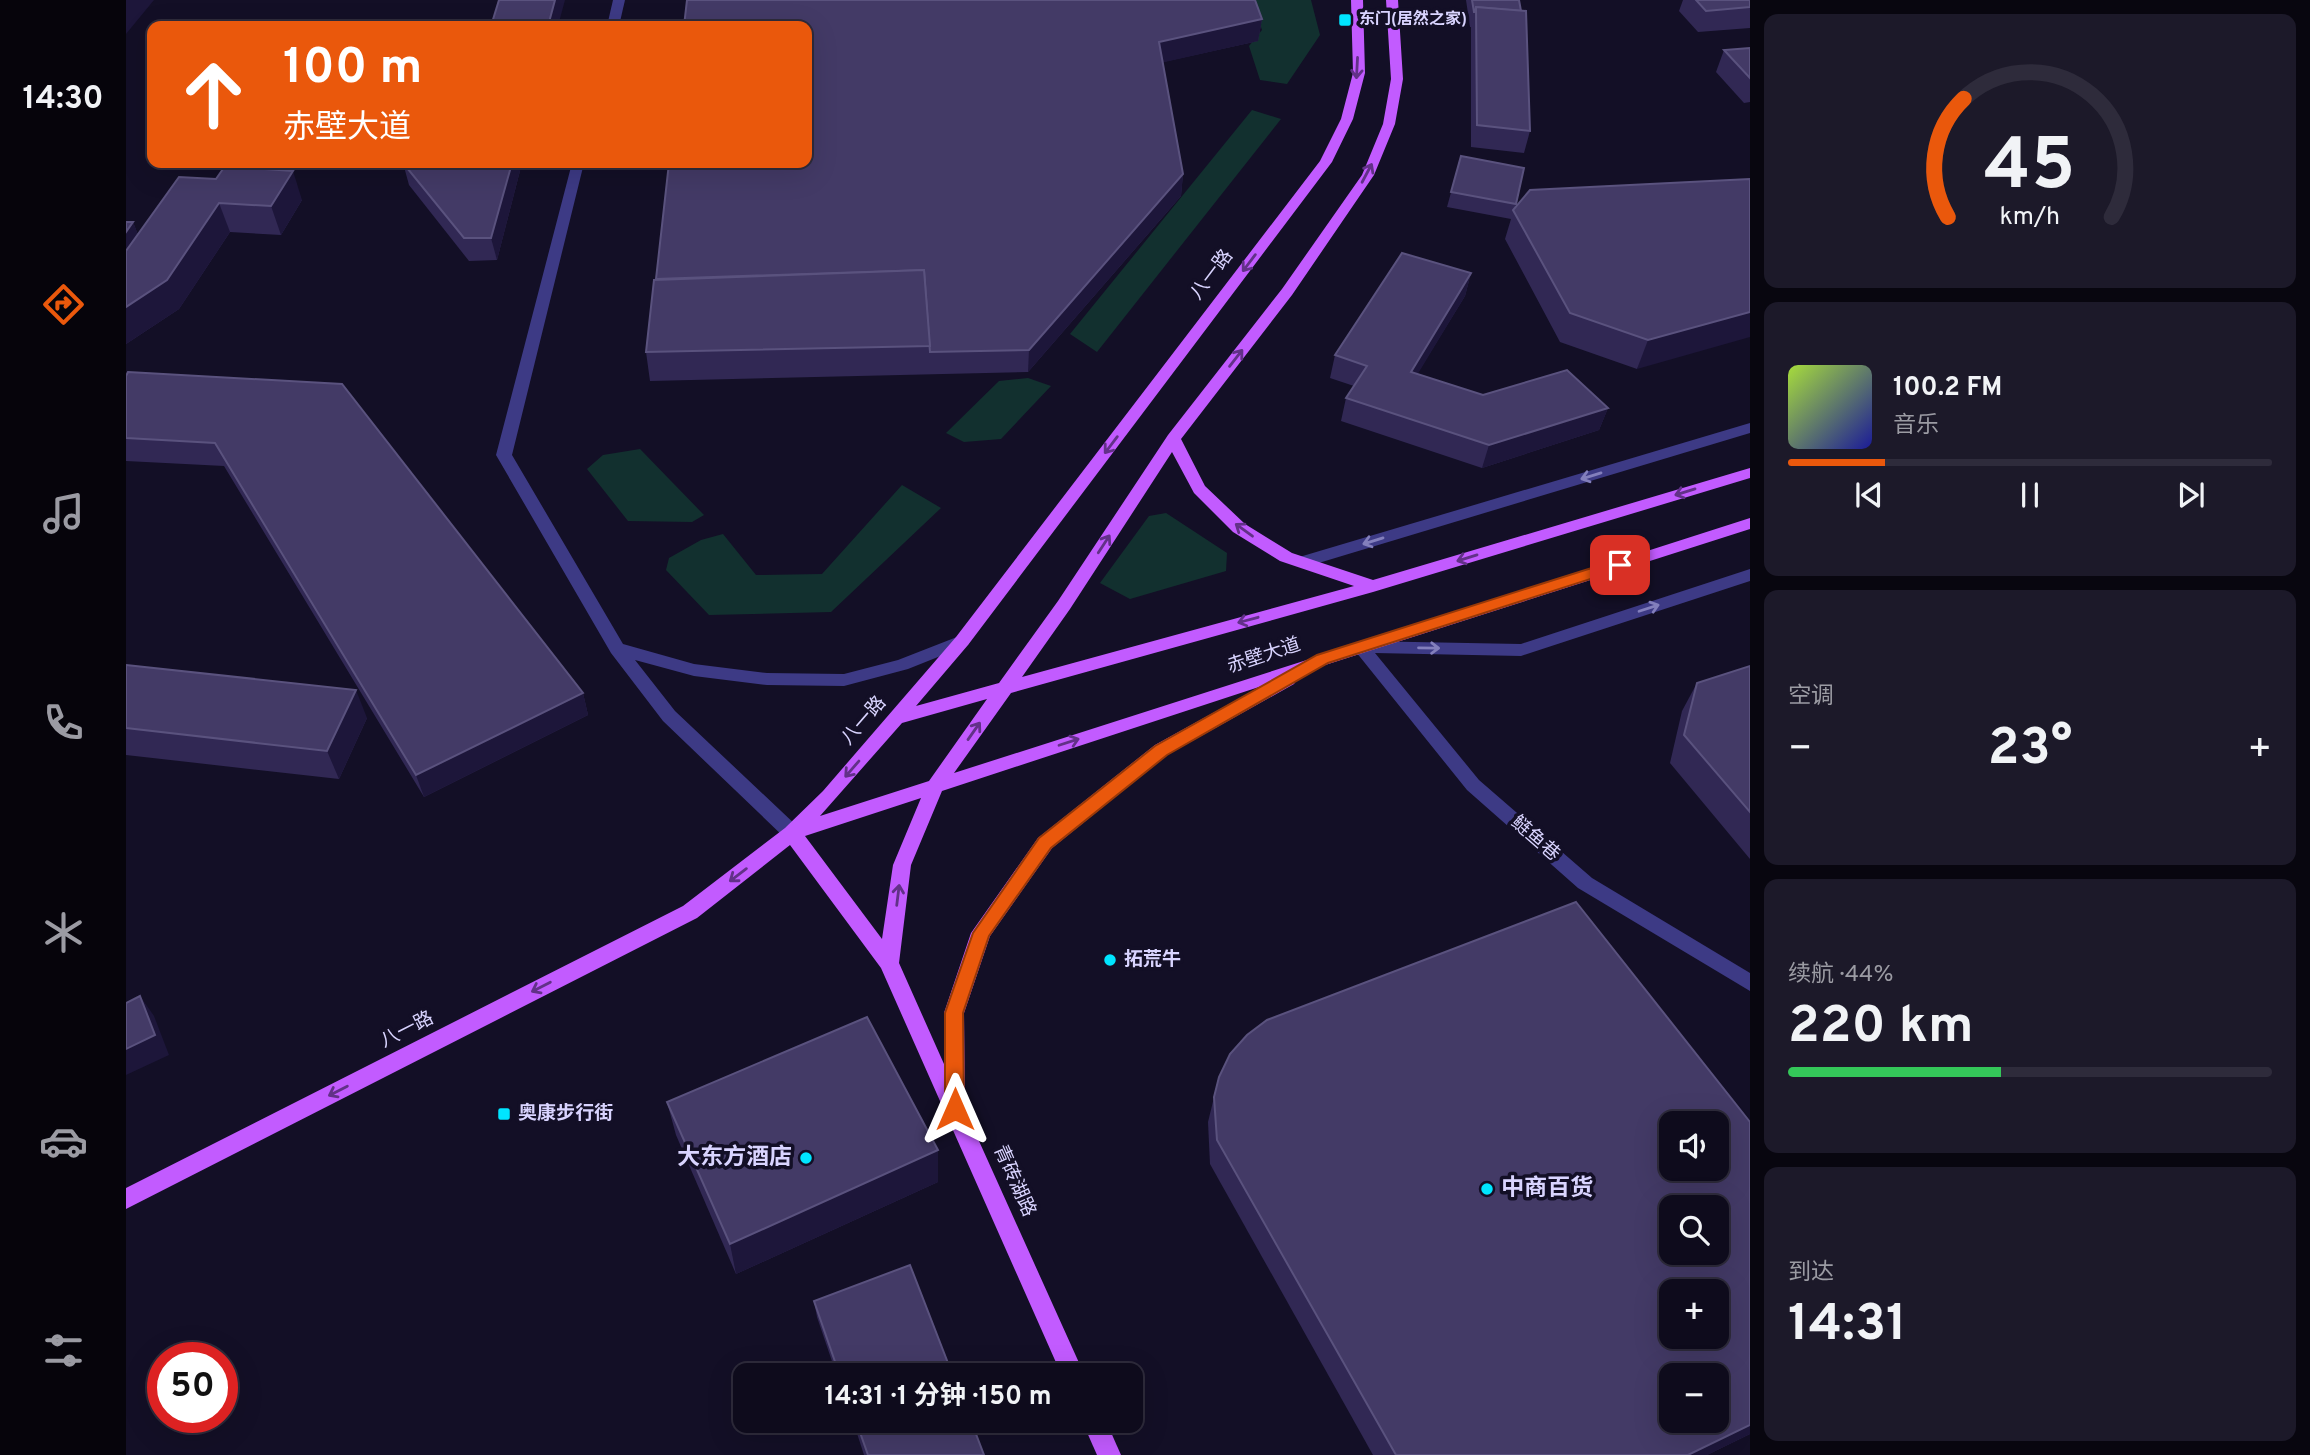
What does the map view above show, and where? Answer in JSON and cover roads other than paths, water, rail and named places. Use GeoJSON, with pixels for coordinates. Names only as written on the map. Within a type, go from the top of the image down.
{"type":"FeatureCollection","features":[{"type":"Feature","properties":{"kind":"main road","name":"八一路"},"geometry":{"type":"LineString","coordinates":[[126,1199],[690,912],[792,834],[830,796],[962,641],[1326,162],[1347,119],[1359,73],[1357,0]]}},
{"type":"Feature","properties":{"kind":"main road"},"geometry":{"type":"LineString","coordinates":[[889,963],[902,865],[935,786],[1064,605],[1173,439],[1287,292],[1368,174],[1389,124],[1397,79],[1392,0]]}},
{"type":"Feature","properties":{"kind":"main road"},"geometry":{"type":"LineString","coordinates":[[1173,439],[1199,489],[1239,528],[1286,557],[1373,586]]}},
{"type":"Feature","properties":{"kind":"main road","name":"赤壁大道"},"geometry":{"type":"LineString","coordinates":[[897,718],[1373,586],[1750,473]]}},
{"type":"Feature","properties":{"kind":"main road","name":"赤壁大道"},"geometry":{"type":"LineString","coordinates":[[792,834],[1322,659],[1750,523]]}},
{"type":"Feature","properties":{"kind":"main road"},"geometry":{"type":"LineString","coordinates":[[955,1109],[954,1013],[981,933],[1045,843],[1161,750],[1322,659]]}},
{"type":"Feature","properties":{"kind":"main road","name":"青砖湖路"},"geometry":{"type":"LineString","coordinates":[[792,834],[889,963],[1068,1363]]}},
{"type":"Feature","properties":{"kind":"main road"},"geometry":{"type":"LineString","coordinates":[[1099,1433],[1109,1455]]}},
{"type":"Feature","properties":{"kind":"street"},"geometry":{"type":"LineString","coordinates":[[614,21],[619,0]]}},
{"type":"Feature","properties":{"kind":"street"},"geometry":{"type":"LineString","coordinates":[[577,168],[504,455],[617,649],[669,716],[792,834]]}},
{"type":"Feature","properties":{"kind":"street"},"geometry":{"type":"LineString","coordinates":[[1302,562],[1750,428]]}},
{"type":"Feature","properties":{"kind":"street"},"geometry":{"type":"LineString","coordinates":[[1360,647],[1521,650],[1750,575]]}},
{"type":"Feature","properties":{"kind":"street"},"geometry":{"type":"LineString","coordinates":[[617,649],[694,670],[730,675],[767,680],[844,680],[902,665],[962,641]]}},
{"type":"Feature","properties":{"kind":"street","name":"鲢鱼巷"},"geometry":{"type":"LineString","coordinates":[[1360,647],[1473,785],[1586,883],[1750,983]]}},
{"type":"Feature","properties":{"kind":"place","name":"东门(居然之家)"},"geometry":{"type":"Point","coordinates":[1345,20]}},
{"type":"Feature","properties":{"kind":"place","name":"拓荒牛"},"geometry":{"type":"Point","coordinates":[1110,960]}},
{"type":"Feature","properties":{"kind":"place","name":"奥康步行街"},"geometry":{"type":"Point","coordinates":[504,1114]}},
{"type":"Feature","properties":{"kind":"place","name":"大东方酒店"},"geometry":{"type":"Point","coordinates":[806,1158]}},
{"type":"Feature","properties":{"kind":"place","name":"中商百货"},"geometry":{"type":"Point","coordinates":[1487,1189]}}]}
